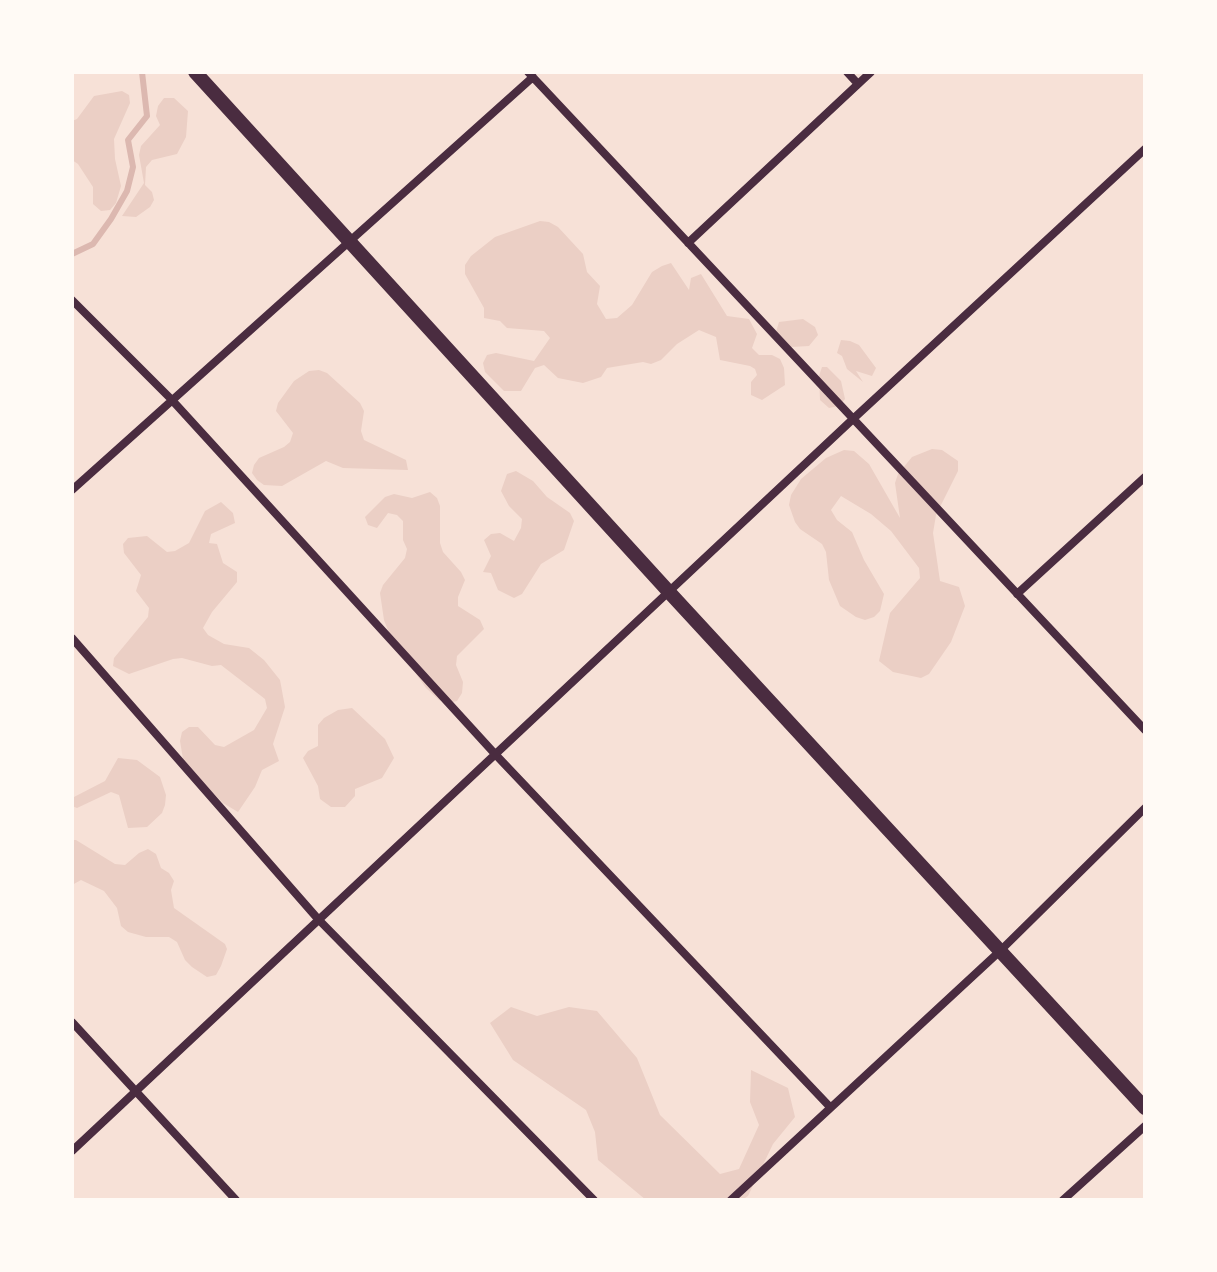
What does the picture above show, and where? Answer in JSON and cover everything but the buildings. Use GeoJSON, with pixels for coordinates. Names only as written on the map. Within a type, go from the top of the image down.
{"type":"FeatureCollection","features":[{"type":"Feature","properties":{"kind":"street"},"geometry":{"type":"LineString","coordinates":[[195,72],[349,244],[1145,1108]]}},
{"type":"Feature","properties":{"kind":"street"},"geometry":{"type":"LineString","coordinates":[[847,72],[858,84]]}},
{"type":"Feature","properties":{"kind":"street"},"geometry":{"type":"LineString","coordinates":[[688,243],[871,72]]}},
{"type":"Feature","properties":{"kind":"street"},"geometry":{"type":"LineString","coordinates":[[72,490],[349,244],[530,75],[1145,730]]}},
{"type":"Feature","properties":{"kind":"street"},"geometry":{"type":"LineString","coordinates":[[72,1151],[1145,149]]}},
{"type":"Feature","properties":{"kind":"street"},"geometry":{"type":"LineString","coordinates":[[72,300],[171,399],[495,754],[830,1107]]}},
{"type":"Feature","properties":{"kind":"street"},"geometry":{"type":"LineString","coordinates":[[1017,594],[1145,477]]}},
{"type":"Feature","properties":{"kind":"street"},"geometry":{"type":"LineString","coordinates":[[72,638],[318,919],[594,1200]]}},
{"type":"Feature","properties":{"kind":"street"},"geometry":{"type":"LineString","coordinates":[[731,1200],[1000,951],[1145,808]]}},
{"type":"Feature","properties":{"kind":"street"},"geometry":{"type":"LineString","coordinates":[[72,1022],[236,1200]]}},
{"type":"Feature","properties":{"kind":"street"},"geometry":{"type":"LineString","coordinates":[[1063,1200],[1145,1126]]}},
{"type":"Feature","properties":{"kind":"shaded area"},"geometry":{"type":"Polygon","coordinates":[[[122,91],[129,95],[130,103],[114,139],[121,186],[116,203],[110,210],[101,211],[93,204],[93,187],[72,160],[72,121],[77,119],[94,96],[122,91]]]}},
{"type":"Feature","properties":{"kind":"shaded area"},"geometry":{"type":"Polygon","coordinates":[[[164,98],[174,98],[188,111],[186,137],[177,154],[152,160],[146,167],[145,185],[152,192],[154,200],[150,207],[136,217],[122,216],[144,183],[139,155],[141,146],[160,125],[156,116],[164,98]]]}},
{"type":"Feature","properties":{"kind":"shaded area"},"geometry":{"type":"Polygon","coordinates":[[[540,221],[558,227],[583,254],[587,272],[600,286],[597,304],[606,319],[617,318],[632,305],[652,272],[662,266],[671,263],[689,290],[691,278],[701,274],[727,316],[749,319],[757,334],[752,348],[759,355],[772,355],[780,359],[785,385],[762,400],[751,395],[751,382],[757,375],[755,369],[720,360],[716,337],[699,330],[677,344],[661,360],[651,364],[643,362],[607,368],[601,377],[583,383],[558,378],[544,365],[535,368],[521,391],[504,391],[485,372],[483,363],[487,355],[496,353],[534,361],[550,338],[544,331],[507,328],[500,321],[484,318],[484,308],[465,274],[465,265],[471,256],[495,237],[540,221]]]}},
{"type":"Feature","properties":{"kind":"shaded area"},"geometry":{"type":"Polygon","coordinates":[[[803,319],[815,327],[818,335],[809,346],[791,347],[776,332],[779,322],[803,319]]]}},
{"type":"Feature","properties":{"kind":"shaded area"},"geometry":{"type":"Polygon","coordinates":[[[841,340],[859,345],[876,368],[872,376],[856,371],[863,382],[847,369],[842,356],[837,353],[841,340]]]}},
{"type":"Feature","properties":{"kind":"shaded area"},"geometry":{"type":"Polygon","coordinates":[[[822,367],[827,367],[841,381],[845,399],[839,406],[829,408],[820,400],[819,376],[822,367]]]}},
{"type":"Feature","properties":{"kind":"shaded area"},"geometry":{"type":"Polygon","coordinates":[[[309,371],[327,373],[360,403],[364,411],[361,431],[364,440],[406,460],[408,470],[343,468],[326,461],[282,486],[264,485],[257,480],[252,473],[259,458],[284,447],[293,433],[276,411],[278,403],[294,381],[309,371]]]}},
{"type":"Feature","properties":{"kind":"shaded area"},"geometry":{"type":"Polygon","coordinates":[[[932,449],[942,450],[958,461],[958,471],[936,515],[933,533],[940,581],[959,587],[965,606],[951,642],[929,674],[921,678],[893,672],[879,661],[890,613],[920,578],[919,568],[891,531],[871,514],[841,496],[831,510],[837,520],[852,532],[884,594],[880,611],[865,620],[840,606],[829,580],[822,544],[800,529],[789,505],[801,479],[826,458],[844,450],[854,451],[869,464],[900,518],[895,483],[898,474],[912,457],[932,449]]]}},
{"type":"Feature","properties":{"kind":"shaded area"},"geometry":{"type":"Polygon","coordinates":[[[516,471],[533,481],[547,497],[570,513],[574,521],[564,550],[541,564],[522,594],[514,598],[498,590],[491,573],[483,572],[491,556],[484,540],[491,534],[500,533],[514,541],[521,528],[522,519],[509,506],[501,491],[507,474],[516,471]]]}},
{"type":"Feature","properties":{"kind":"shaded area"},"geometry":{"type":"Polygon","coordinates":[[[430,492],[440,506],[440,543],[443,552],[465,580],[458,606],[480,620],[484,629],[457,656],[456,665],[463,682],[462,693],[457,701],[448,703],[439,700],[426,688],[391,638],[384,620],[380,593],[405,558],[407,549],[403,540],[403,521],[397,515],[388,513],[377,528],[368,525],[365,517],[385,497],[394,494],[412,498],[430,492]]]}},
{"type":"Feature","properties":{"kind":"shaded area"},"geometry":{"type":"Polygon","coordinates":[[[221,502],[233,513],[235,523],[211,534],[209,543],[217,544],[223,563],[237,572],[237,582],[203,628],[208,635],[224,644],[249,648],[264,660],[280,680],[285,707],[273,744],[279,761],[262,770],[238,812],[223,803],[183,759],[182,732],[189,727],[198,727],[215,745],[224,747],[254,730],[267,708],[265,699],[221,665],[212,666],[182,658],[129,674],[113,666],[114,658],[148,617],[149,608],[136,591],[141,575],[124,553],[123,544],[128,538],[147,536],[167,552],[175,551],[189,543],[205,511],[221,502]]]}},
{"type":"Feature","properties":{"kind":"shaded area"},"geometry":{"type":"Polygon","coordinates":[[[352,708],[385,739],[394,758],[382,778],[355,789],[355,796],[345,807],[331,807],[320,799],[318,786],[303,758],[318,746],[318,725],[324,718],[338,710],[352,708]]]}},
{"type":"Feature","properties":{"kind":"shaded area"},"geometry":{"type":"Polygon","coordinates":[[[118,758],[137,760],[160,777],[166,795],[165,805],[162,813],[147,827],[128,828],[119,795],[111,792],[77,808],[72,806],[74,797],[105,781],[118,758]]]}},
{"type":"Feature","properties":{"kind":"shaded area"},"geometry":{"type":"Polygon","coordinates":[[[72,840],[115,864],[125,865],[148,849],[156,854],[161,868],[174,881],[171,890],[174,908],[225,944],[227,949],[216,975],[207,977],[192,967],[185,960],[177,942],[169,937],[146,937],[128,932],[121,926],[117,908],[104,891],[81,880],[72,885],[72,840]]]}},
{"type":"Feature","properties":{"kind":"shaded area"},"geometry":{"type":"Polygon","coordinates":[[[511,1007],[537,1016],[569,1007],[597,1011],[637,1058],[660,1115],[720,1174],[739,1169],[759,1125],[750,1102],[751,1070],[788,1088],[795,1117],[773,1144],[748,1196],[742,1200],[646,1200],[598,1160],[595,1132],[586,1110],[513,1060],[490,1023],[511,1007]]]}},
{"type":"Feature","properties":{"kind":"waterway"},"geometry":{"type":"LineString","coordinates":[[72,254],[93,244],[127,191],[133,167],[128,140],[147,116],[142,72]]}}]}
